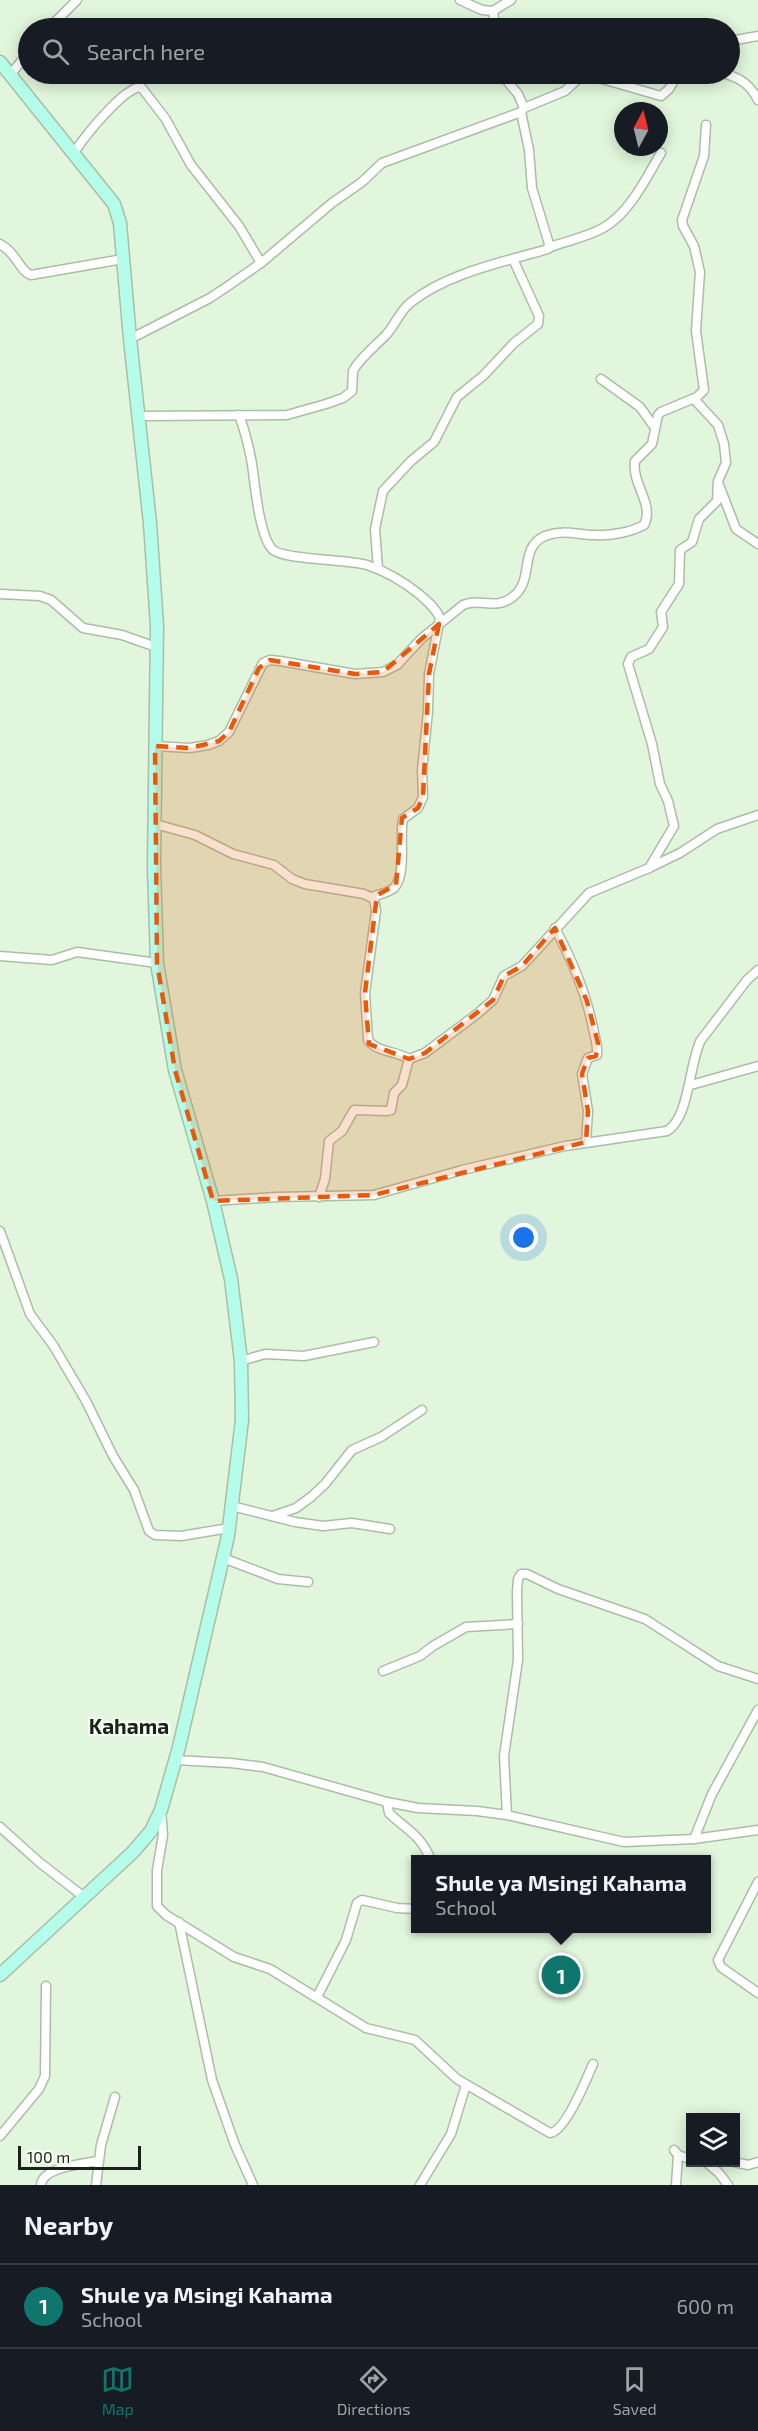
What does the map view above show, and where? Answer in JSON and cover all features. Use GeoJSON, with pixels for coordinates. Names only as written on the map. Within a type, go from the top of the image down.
{"type":"FeatureCollection","features":[{"type":"Feature","properties":{"kind":"main road"},"geometry":{"type":"LineString","coordinates":[[0,62],[18,83]]}},
{"type":"Feature","properties":{"kind":"main road"},"geometry":{"type":"LineString","coordinates":[[0,1975],[133,1852],[151,1831],[161,1810],[223,1558],[229,1528],[242,1420],[241,1361],[231,1279],[213,1201],[175,1070],[157,963],[156,647],[150,523],[120,223],[114,204],[19,84]]}},
{"type":"Feature","properties":{"kind":"street"},"geometry":{"type":"LineString","coordinates":[[59,18],[77,0]]}},
{"type":"Feature","properties":{"kind":"street"},"geometry":{"type":"LineString","coordinates":[[460,0],[482,10],[493,10],[511,0]]}},
{"type":"Feature","properties":{"kind":"street"},"geometry":{"type":"LineString","coordinates":[[493,10],[494,18]]}},
{"type":"Feature","properties":{"kind":"street"},"geometry":{"type":"LineString","coordinates":[[740,39],[758,36]]}},
{"type":"Feature","properties":{"kind":"street"},"geometry":{"type":"LineString","coordinates":[[11,74],[18,65]]}},
{"type":"Feature","properties":{"kind":"street"},"geometry":{"type":"LineString","coordinates":[[740,79],[749,85],[758,100]]}},
{"type":"Feature","properties":{"kind":"street"},"geometry":{"type":"LineString","coordinates":[[510,84],[518,94],[523,110],[532,188],[549,247]]}},
{"type":"Feature","properties":{"kind":"street"},"geometry":{"type":"LineString","coordinates":[[130,339],[210,298],[261,262],[362,182],[382,163],[523,110],[565,91],[572,84]]}},
{"type":"Feature","properties":{"kind":"street"},"geometry":{"type":"LineString","coordinates":[[622,84],[661,96],[672,84]]}},
{"type":"Feature","properties":{"kind":"street"},"geometry":{"type":"LineString","coordinates":[[74,153],[86,134],[105,113],[133,89],[141,87],[165,118],[191,165],[239,225],[261,262]]}},
{"type":"Feature","properties":{"kind":"street"},"geometry":{"type":"LineString","coordinates":[[155,746],[190,748],[219,741],[229,732],[259,668],[270,660],[355,675],[383,672],[397,664],[422,639],[470,602],[491,605],[514,596],[522,586],[528,554],[533,544],[542,538],[556,532],[601,535],[635,529],[644,525],[648,512],[634,469],[635,461],[652,444],[658,415],[694,399],[704,390],[696,331],[700,272],[694,246],[682,220],[704,156],[706,125]]}},
{"type":"Feature","properties":{"kind":"street"},"geometry":{"type":"LineString","coordinates":[[138,416],[287,415],[343,398],[352,391],[353,370],[388,334],[396,319],[409,304],[428,291],[486,266],[548,249],[596,231],[613,220],[643,185],[659,156]]}},
{"type":"Feature","properties":{"kind":"street"},"geometry":{"type":"LineString","coordinates":[[0,244],[9,249],[17,257],[23,271],[31,275],[123,260]]}},
{"type":"Feature","properties":{"kind":"street"},"geometry":{"type":"LineString","coordinates":[[378,569],[375,529],[383,491],[411,461],[434,442],[457,397],[475,383],[514,343],[538,324],[539,316],[513,259]]}},
{"type":"Feature","properties":{"kind":"street"},"geometry":{"type":"LineString","coordinates":[[601,379],[640,407],[656,429]]}},
{"type":"Feature","properties":{"kind":"street"},"geometry":{"type":"LineString","coordinates":[[649,868],[674,826],[668,801],[660,784],[652,744],[628,662],[631,657],[649,649],[662,629],[661,612],[679,584],[680,550],[692,542],[699,519],[707,508],[716,502],[718,481],[726,463],[724,444],[718,425],[694,399]]}},
{"type":"Feature","properties":{"kind":"street"},"geometry":{"type":"LineString","coordinates":[[155,824],[195,835],[233,854],[274,865],[292,879],[305,884],[372,897],[391,890],[396,885],[402,860],[403,819],[418,808],[423,797],[422,770],[429,674],[440,624],[438,612],[409,586],[378,569],[364,564],[282,555],[274,552],[265,533],[249,447],[238,416]]}},
{"type":"Feature","properties":{"kind":"street"},"geometry":{"type":"LineString","coordinates":[[718,481],[736,529],[758,544]]}},
{"type":"Feature","properties":{"kind":"street"},"geometry":{"type":"LineString","coordinates":[[0,594],[40,596],[51,600],[83,628],[94,632],[122,635],[156,647]]}},
{"type":"Feature","properties":{"kind":"street"},"geometry":{"type":"LineString","coordinates":[[409,1059],[425,1053],[493,1000],[504,976],[522,966],[589,893],[680,853],[711,832],[758,815]]}},
{"type":"Feature","properties":{"kind":"street"},"geometry":{"type":"LineString","coordinates":[[372,897],[376,903],[365,993],[368,1040],[373,1046],[397,1052],[409,1059]]}},
{"type":"Feature","properties":{"kind":"street"},"geometry":{"type":"LineString","coordinates":[[555,928],[572,960],[587,1001],[598,1042],[596,1056],[588,1058],[582,1074],[588,1111],[586,1142]]}},
{"type":"Feature","properties":{"kind":"street"},"geometry":{"type":"LineString","coordinates":[[0,956],[52,960],[77,952],[157,963]]}},
{"type":"Feature","properties":{"kind":"street"},"geometry":{"type":"LineString","coordinates":[[213,1201],[374,1195],[462,1170],[586,1142],[667,1131],[678,1121],[691,1084],[696,1049],[701,1040],[747,980],[758,970]]}},
{"type":"Feature","properties":{"kind":"street"},"geometry":{"type":"LineString","coordinates":[[319,1197],[325,1179],[329,1141],[342,1131],[354,1110],[387,1112],[391,1110],[394,1093],[402,1085],[409,1059]]}},
{"type":"Feature","properties":{"kind":"street"},"geometry":{"type":"LineString","coordinates":[[691,1084],[758,1066]]}},
{"type":"Feature","properties":{"kind":"street"},"geometry":{"type":"LineString","coordinates":[[0,1232],[30,1314],[86,1401],[113,1456],[134,1490],[149,1531],[155,1535],[181,1536],[229,1528]]}},
{"type":"Feature","properties":{"kind":"street"},"geometry":{"type":"LineString","coordinates":[[241,1361],[265,1354],[304,1356],[374,1342]]}},
{"type":"Feature","properties":{"kind":"street"},"geometry":{"type":"LineString","coordinates":[[273,1516],[296,1508],[311,1497],[325,1484],[352,1450],[381,1437],[422,1410]]}},
{"type":"Feature","properties":{"kind":"street"},"geometry":{"type":"LineString","coordinates":[[232,1506],[322,1526],[352,1524],[390,1529]]}},
{"type":"Feature","properties":{"kind":"street"},"geometry":{"type":"LineString","coordinates":[[223,1558],[278,1579],[308,1582]]}},
{"type":"Feature","properties":{"kind":"street"},"geometry":{"type":"LineString","coordinates":[[507,1815],[504,1756],[518,1660],[518,1580],[521,1574],[527,1574],[558,1589],[645,1619],[717,1666],[758,1678]]}},
{"type":"Feature","properties":{"kind":"street"},"geometry":{"type":"LineString","coordinates":[[383,1671],[420,1656],[466,1627],[518,1624]]}},
{"type":"Feature","properties":{"kind":"street"},"geometry":{"type":"LineString","coordinates":[[694,1839],[712,1794],[758,1710]]}},
{"type":"Feature","properties":{"kind":"street"},"geometry":{"type":"LineString","coordinates":[[175,1760],[263,1767],[387,1802],[418,1808],[507,1815],[624,1842],[694,1839],[758,1830]]}},
{"type":"Feature","properties":{"kind":"street"},"geometry":{"type":"LineString","coordinates":[[387,1802],[389,1814],[409,1827],[423,1842],[429,1855]]}},
{"type":"Feature","properties":{"kind":"street"},"geometry":{"type":"LineString","coordinates":[[161,1810],[163,1835],[157,1870],[156,1900],[160,1912],[234,1957],[270,1969],[371,2030],[415,2040],[448,2072],[466,2085],[554,2133],[559,2130],[593,2064]]}},
{"type":"Feature","properties":{"kind":"street"},"geometry":{"type":"LineString","coordinates":[[0,1827],[39,1862],[84,1897]]}},
{"type":"Feature","properties":{"kind":"street"},"geometry":{"type":"LineString","coordinates":[[758,1882],[718,1960],[721,1967],[758,1993]]}},
{"type":"Feature","properties":{"kind":"street"},"geometry":{"type":"LineString","coordinates":[[317,1996],[346,1940],[357,1903],[362,1900],[411,1909]]}},
{"type":"Feature","properties":{"kind":"street"},"geometry":{"type":"LineString","coordinates":[[179,1922],[212,2080],[235,2145],[253,2185]]}},
{"type":"Feature","properties":{"kind":"street"},"geometry":{"type":"LineString","coordinates":[[0,2136],[39,2089],[45,2076],[46,1986]]}},
{"type":"Feature","properties":{"kind":"street"},"geometry":{"type":"LineString","coordinates":[[420,2185],[451,2134],[466,2085]]}},
{"type":"Feature","properties":{"kind":"street"},"geometry":{"type":"LineString","coordinates":[[96,2185],[98,2161],[115,2097]]}},
{"type":"Feature","properties":{"kind":"street"},"geometry":{"type":"LineString","coordinates":[[676,2185],[676,2152],[686,2157]]}},
{"type":"Feature","properties":{"kind":"street"},"geometry":{"type":"LineString","coordinates":[[40,2185],[45,2175],[61,2168],[98,2161]]}},
{"type":"Feature","properties":{"kind":"street"},"geometry":{"type":"LineString","coordinates":[[740,2164],[748,2165],[758,2162]]}},
{"type":"Feature","properties":{"kind":"street"},"geometry":{"type":"LineString","coordinates":[[712,2167],[728,2185]]}},
{"type":"Feature","properties":{"kind":"highlighted area"},"geometry":{"type":"Polygon","coordinates":[[[439,624],[429,674],[423,797],[418,808],[402,818],[396,885],[377,895],[365,993],[369,1044],[409,1059],[425,1053],[493,1000],[504,976],[522,966],[555,928],[587,1001],[598,1043],[596,1056],[588,1058],[582,1074],[588,1111],[586,1142],[374,1195],[213,1201],[175,1070],[157,963],[155,746],[190,748],[219,741],[229,732],[259,668],[270,660],[355,674],[383,672],[439,624]]]}},
{"type":"Feature","properties":{"kind":"place","name":"Shule ya Msingi Kahama"},"geometry":{"type":"Point","coordinates":[561,1975]}},
{"type":"Feature","properties":{"kind":"district","name":"Kahama"},"geometry":{"type":"Point","coordinates":[129,1727]}}]}
